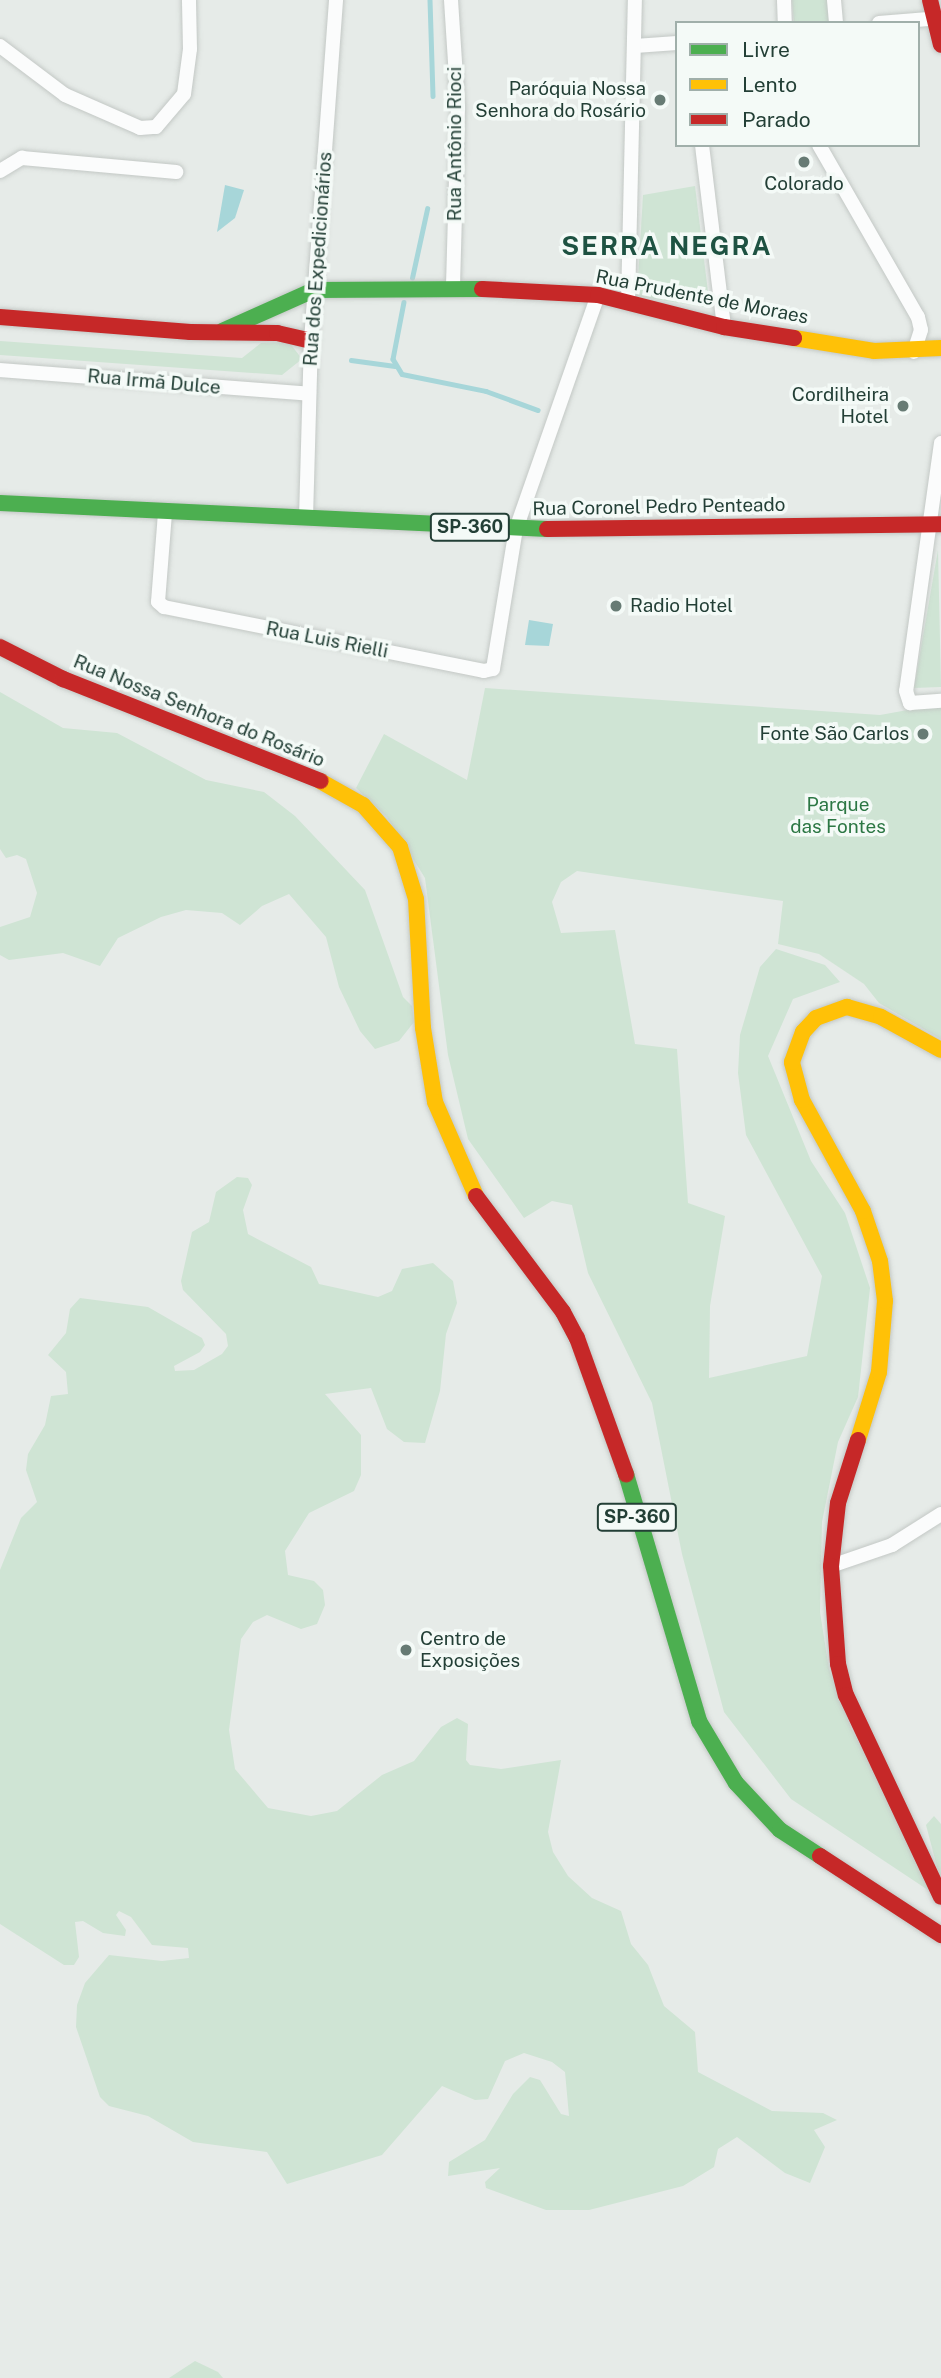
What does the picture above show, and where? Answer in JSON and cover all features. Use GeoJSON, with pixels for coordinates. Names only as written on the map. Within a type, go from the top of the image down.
{"type":"FeatureCollection","features":[{"type":"Feature","properties":{"kind":"main road"},"geometry":{"type":"LineString","coordinates":[[930,0],[938,19],[941,46]]}},
{"type":"Feature","properties":{"kind":"main road","name":"Rua Prudente de Moraes"},"geometry":{"type":"LineString","coordinates":[[314,290],[453,288],[598,295],[724,327],[874,351],[914,352],[941,348]]}},
{"type":"Feature","properties":{"kind":"main road"},"geometry":{"type":"LineString","coordinates":[[222,331],[314,290]]}},
{"type":"Feature","properties":{"kind":"main road"},"geometry":{"type":"LineString","coordinates":[[0,317],[277,333],[311,341]]}},
{"type":"Feature","properties":{"kind":"main road","name":"Rua Coronel Pedro Penteado"},"geometry":{"type":"LineString","coordinates":[[0,503],[516,529],[934,524]]}},
{"type":"Feature","properties":{"kind":"main road","name":"Rua Nossa Senhora do Rosário"},"geometry":{"type":"LineString","coordinates":[[3,651],[63,679],[309,775],[363,805],[384,824],[401,847],[416,899],[423,1028],[435,1102],[444,1130],[469,1186],[563,1312],[577,1338],[617,1445],[679,1662],[710,1743],[736,1783],[780,1830],[941,1935]]}},
{"type":"Feature","properties":{"kind":"main road"},"geometry":{"type":"LineString","coordinates":[[941,1050],[881,1017],[847,1007],[816,1018],[803,1032],[792,1062],[802,1100],[863,1211],[880,1261],[885,1301],[879,1372],[843,1481],[831,1566],[833,1625],[846,1695],[941,1898]]}},
{"type":"Feature","properties":{"kind":"street"},"geometry":{"type":"LineString","coordinates":[[0,46],[65,95],[140,128],[156,127],[184,94],[190,49],[189,0]]}},
{"type":"Feature","properties":{"kind":"street","name":"Rua dos Expedicionários"},"geometry":{"type":"LineString","coordinates":[[306,518],[311,341],[335,0]]}},
{"type":"Feature","properties":{"kind":"street","name":"Rua Antônio Rioci"},"geometry":{"type":"LineString","coordinates":[[451,0],[458,107],[453,288]]}},
{"type":"Feature","properties":{"kind":"street"},"geometry":{"type":"LineString","coordinates":[[628,303],[635,0]]}},
{"type":"Feature","properties":{"kind":"street"},"geometry":{"type":"LineString","coordinates":[[784,0],[785,21]]}},
{"type":"Feature","properties":{"kind":"street"},"geometry":{"type":"LineString","coordinates":[[834,0],[836,21]]}},
{"type":"Feature","properties":{"kind":"street"},"geometry":{"type":"LineString","coordinates":[[908,21],[938,19]]}},
{"type":"Feature","properties":{"kind":"street"},"geometry":{"type":"LineString","coordinates":[[635,47],[675,43]]}},
{"type":"Feature","properties":{"kind":"street"},"geometry":{"type":"LineString","coordinates":[[702,147],[724,327]]}},
{"type":"Feature","properties":{"kind":"street"},"geometry":{"type":"LineString","coordinates":[[820,147],[918,317],[921,330],[914,352]]}},
{"type":"Feature","properties":{"kind":"street"},"geometry":{"type":"LineString","coordinates":[[0,171],[22,159],[176,173]]}},
{"type":"Feature","properties":{"kind":"street"},"geometry":{"type":"LineString","coordinates":[[516,529],[598,295]]}},
{"type":"Feature","properties":{"kind":"street","name":"Rua Irmã Dulce"},"geometry":{"type":"LineString","coordinates":[[0,370],[309,394]]}},
{"type":"Feature","properties":{"kind":"street"},"geometry":{"type":"LineString","coordinates":[[941,443],[934,524],[906,691],[909,704],[941,701]]}},
{"type":"Feature","properties":{"kind":"street","name":"Rua Luis Rielli"},"geometry":{"type":"LineString","coordinates":[[165,513],[158,602],[167,608],[484,671],[495,665],[516,529]]}},
{"type":"Feature","properties":{"kind":"street"},"geometry":{"type":"LineString","coordinates":[[831,1566],[892,1545],[941,1514]]}},
{"type":"Feature","properties":{"kind":"green space"},"geometry":{"type":"Polygon","coordinates":[[[792,0],[829,0],[831,21],[794,21],[792,0]]]}},
{"type":"Feature","properties":{"kind":"green space"},"geometry":{"type":"Polygon","coordinates":[[[695,186],[710,308],[637,296],[643,195],[695,186]]]}},
{"type":"Feature","properties":{"kind":"green space"},"geometry":{"type":"Polygon","coordinates":[[[0,341],[242,358],[261,343],[289,342],[302,359],[282,375],[0,355],[0,341]]]}},
{"type":"Feature","properties":{"kind":"green space"},"geometry":{"type":"Polygon","coordinates":[[[938,550],[941,687],[914,688],[938,550]]]}},
{"type":"Feature","properties":{"kind":"green space","name":"Parque das Fontes"},"geometry":{"type":"Polygon","coordinates":[[[485,688],[880,715],[941,704],[941,1039],[879,1003],[864,984],[819,954],[778,944],[783,901],[577,871],[561,882],[552,902],[561,933],[615,930],[635,1044],[677,1049],[688,1203],[725,1216],[710,1306],[709,1378],[807,1356],[822,1276],[746,1135],[738,1073],[740,1035],[760,967],[776,949],[825,965],[840,982],[793,999],[768,1056],[811,1161],[845,1213],[870,1288],[858,1397],[838,1442],[822,1522],[820,1612],[829,1669],[852,1730],[897,1812],[931,1892],[791,1799],[724,1712],[682,1554],[652,1403],[588,1273],[572,1205],[552,1201],[524,1218],[468,1139],[448,1055],[425,878],[387,817],[356,788],[384,734],[467,780],[485,688]]]}},
{"type":"Feature","properties":{"kind":"green space"},"geometry":{"type":"Polygon","coordinates":[[[0,692],[63,728],[117,733],[206,780],[264,792],[295,816],[365,890],[403,997],[412,1006],[414,1022],[399,1041],[375,1049],[360,1031],[339,987],[326,937],[289,894],[262,906],[240,925],[222,913],[186,910],[161,917],[118,938],[100,966],[63,953],[9,960],[0,955],[0,927],[30,917],[37,893],[26,859],[17,855],[6,858],[0,849],[0,692]]]}},
{"type":"Feature","properties":{"kind":"green space"},"geometry":{"type":"Polygon","coordinates":[[[237,1177],[248,1178],[252,1185],[243,1210],[248,1234],[311,1267],[319,1284],[378,1297],[392,1291],[402,1269],[433,1263],[453,1281],[457,1303],[446,1334],[440,1391],[425,1443],[404,1442],[387,1429],[371,1388],[325,1394],[361,1435],[361,1475],[354,1491],[309,1513],[285,1551],[288,1575],[314,1581],[323,1590],[325,1605],[317,1624],[301,1629],[267,1615],[253,1622],[241,1639],[229,1730],[235,1769],[268,1808],[311,1816],[337,1811],[382,1775],[414,1761],[441,1727],[457,1718],[468,1724],[466,1760],[470,1765],[501,1769],[561,1760],[548,1832],[553,1852],[568,1876],[592,1898],[621,1911],[631,1944],[648,1965],[664,2006],[695,2032],[698,2072],[772,2111],[823,2113],[837,2120],[814,2130],[825,2147],[810,2183],[785,2173],[737,2137],[718,2149],[714,2167],[683,2186],[589,2210],[546,2210],[486,2188],[485,2182],[500,2168],[448,2176],[449,2162],[485,2140],[513,2094],[530,2077],[540,2080],[561,2114],[569,2116],[565,2072],[552,2062],[524,2053],[505,2061],[488,2099],[475,2100],[442,2086],[382,2155],[287,2184],[267,2152],[193,2142],[148,2116],[109,2106],[100,2097],[76,2027],[77,2005],[85,1983],[109,1955],[162,1961],[189,1958],[188,1948],[152,1945],[131,1917],[119,1911],[116,1915],[126,1930],[125,1936],[103,1933],[83,1921],[75,1922],[79,1957],[74,1965],[64,1965],[0,1924],[0,1570],[21,1518],[37,1502],[26,1470],[28,1454],[45,1425],[51,1396],[68,1394],[66,1372],[48,1355],[66,1333],[70,1309],[80,1298],[148,1307],[202,1338],[205,1345],[200,1352],[174,1366],[175,1371],[194,1370],[222,1354],[228,1346],[226,1334],[183,1290],[181,1281],[192,1232],[209,1222],[216,1192],[237,1177]]]}},
{"type":"Feature","properties":{"kind":"green space"},"geometry":{"type":"Polygon","coordinates":[[[934,1816],[941,1824],[941,1882],[926,1825],[934,1816]]]}},
{"type":"Feature","properties":{"kind":"green space"},"geometry":{"type":"Polygon","coordinates":[[[195,2361],[218,2372],[223,2378],[169,2378],[195,2361]]]}},
{"type":"Feature","properties":{"kind":"water"},"geometry":{"type":"Polygon","coordinates":[[[225,185],[244,190],[235,218],[217,232],[225,185]]]}},
{"type":"Feature","properties":{"kind":"water"},"geometry":{"type":"Polygon","coordinates":[[[529,620],[553,624],[549,646],[525,645],[529,620]]]}},
{"type":"Feature","properties":{"kind":"waterway"},"geometry":{"type":"LineString","coordinates":[[430,0],[433,96]]}},
{"type":"Feature","properties":{"kind":"waterway"},"geometry":{"type":"LineString","coordinates":[[412,278],[427,209]]}},
{"type":"Feature","properties":{"kind":"waterway"},"geometry":{"type":"LineString","coordinates":[[404,302],[393,359],[402,374],[486,391],[538,410]]}},
{"type":"Feature","properties":{"kind":"waterway"},"geometry":{"type":"LineString","coordinates":[[351,360],[395,366]]}},
{"type":"Feature","properties":{"kind":"traffic: fast"},"geometry":{"type":"LineString","coordinates":[[222,331],[314,290],[482,289]]}},
{"type":"Feature","properties":{"kind":"traffic: fast"},"geometry":{"type":"LineString","coordinates":[[0,503],[547,529]]}},
{"type":"Feature","properties":{"kind":"traffic: fast"},"geometry":{"type":"LineString","coordinates":[[626,1474],[699,1721],[736,1783],[780,1830],[820,1856]]}},
{"type":"Feature","properties":{"kind":"traffic: slow"},"geometry":{"type":"LineString","coordinates":[[794,338],[874,351],[941,348]]}},
{"type":"Feature","properties":{"kind":"traffic: slow"},"geometry":{"type":"LineString","coordinates":[[320,781],[363,805],[400,847],[416,899],[423,1028],[435,1102],[476,1196]]}},
{"type":"Feature","properties":{"kind":"traffic: slow"},"geometry":{"type":"LineString","coordinates":[[858,1440],[879,1372],[885,1301],[880,1261],[863,1211],[802,1100],[792,1062],[803,1032],[816,1018],[847,1007],[881,1017],[941,1050]]}},
{"type":"Feature","properties":{"kind":"traffic: jam"},"geometry":{"type":"LineString","coordinates":[[930,0],[941,45]]}},
{"type":"Feature","properties":{"kind":"traffic: jam"},"geometry":{"type":"LineString","coordinates":[[482,289],[598,295],[724,327],[794,338]]}},
{"type":"Feature","properties":{"kind":"traffic: jam"},"geometry":{"type":"LineString","coordinates":[[0,317],[190,332],[277,333],[311,341]]}},
{"type":"Feature","properties":{"kind":"traffic: jam"},"geometry":{"type":"LineString","coordinates":[[547,529],[941,524]]}},
{"type":"Feature","properties":{"kind":"traffic: jam"},"geometry":{"type":"LineString","coordinates":[[0,647],[63,679],[320,781]]}},
{"type":"Feature","properties":{"kind":"traffic: jam"},"geometry":{"type":"LineString","coordinates":[[476,1196],[563,1312],[577,1338],[626,1474]]}},
{"type":"Feature","properties":{"kind":"traffic: jam"},"geometry":{"type":"LineString","coordinates":[[858,1440],[838,1503],[831,1566],[838,1664],[846,1695],[941,1897]]}},
{"type":"Feature","properties":{"kind":"traffic: jam"},"geometry":{"type":"LineString","coordinates":[[820,1856],[941,1935]]}},
{"type":"Feature","properties":{"kind":"place","name":"Paróquia Nossa Senhora do Rosário"},"geometry":{"type":"Point","coordinates":[660,100]}},
{"type":"Feature","properties":{"kind":"place","name":"Colorado"},"geometry":{"type":"Point","coordinates":[804,162]}},
{"type":"Feature","properties":{"kind":"place","name":"Cordilheira Hotel"},"geometry":{"type":"Point","coordinates":[903,406]}},
{"type":"Feature","properties":{"kind":"place","name":"Radio Hotel"},"geometry":{"type":"Point","coordinates":[616,606]}},
{"type":"Feature","properties":{"kind":"place","name":"Fonte São Carlos"},"geometry":{"type":"Point","coordinates":[923,734]}},
{"type":"Feature","properties":{"kind":"place","name":"Centro de Exposições"},"geometry":{"type":"Point","coordinates":[406,1650]}},
{"type":"Feature","properties":{"kind":"district","name":"SERRA NEGRA"},"geometry":{"type":"Point","coordinates":[667,246]}}]}
